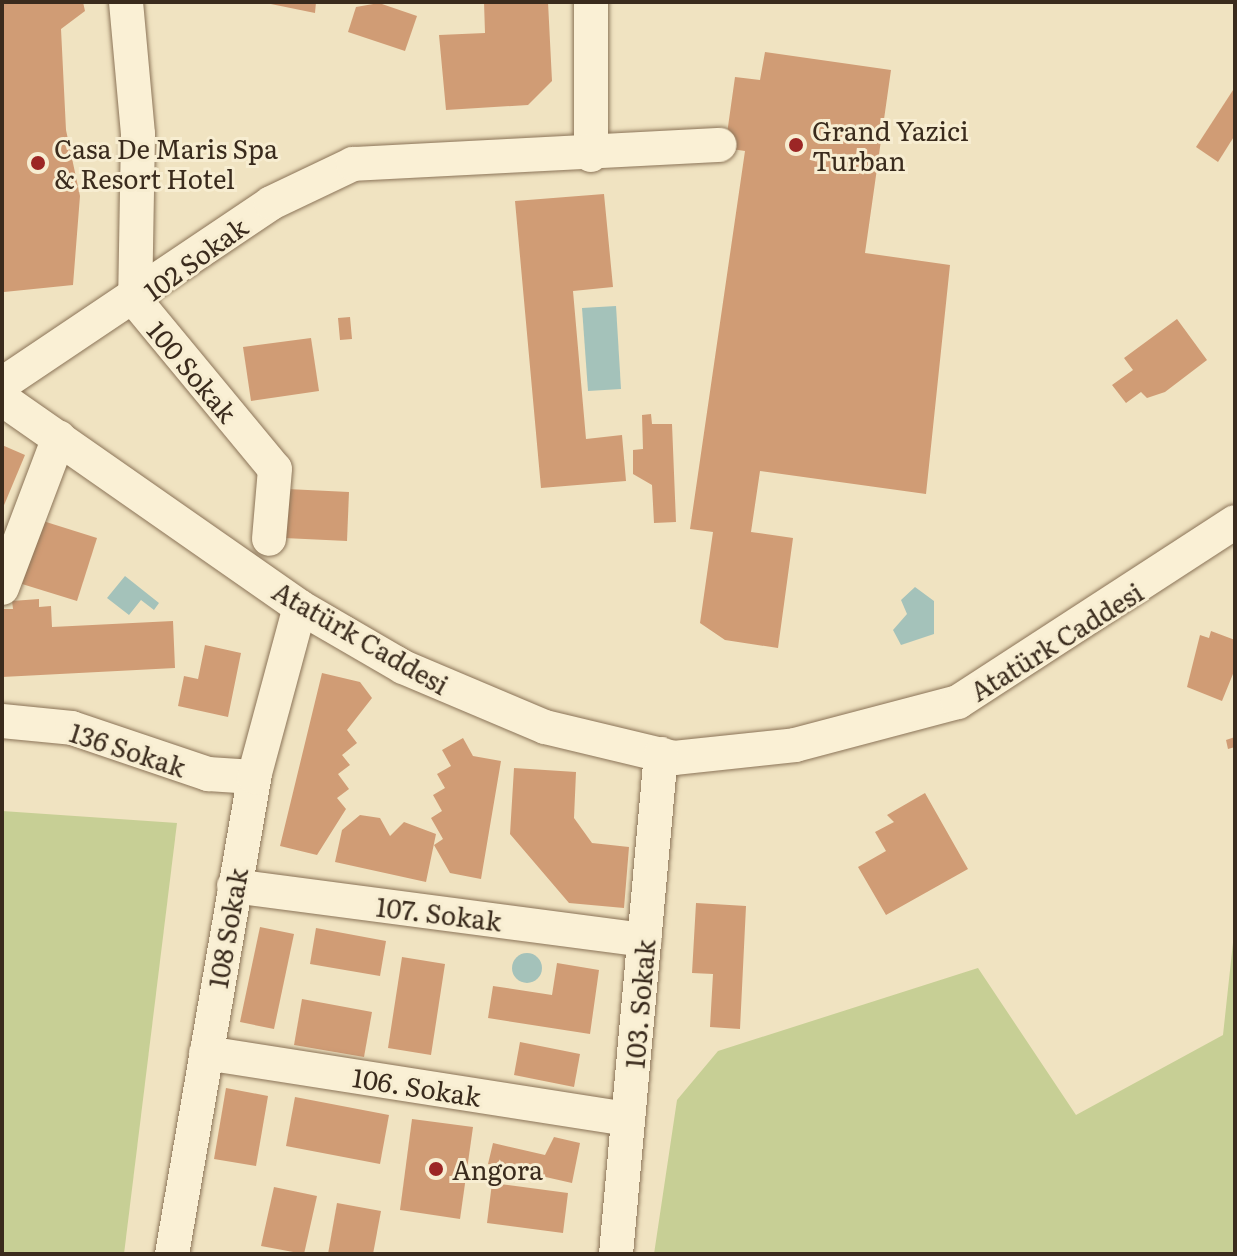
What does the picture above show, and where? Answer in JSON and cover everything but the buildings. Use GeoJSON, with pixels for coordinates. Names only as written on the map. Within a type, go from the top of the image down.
{"type":"FeatureCollection","features":[{"type":"Feature","properties":{"kind":"street","name":"100 Sokak"},"geometry":{"type":"LineString","coordinates":[[126,2],[138,134],[135,300],[275,469],[269,539]]}},
{"type":"Feature","properties":{"kind":"street"},"geometry":{"type":"LineString","coordinates":[[591,2],[591,155]]}},
{"type":"Feature","properties":{"kind":"street","name":"102 Sokak"},"geometry":{"type":"LineString","coordinates":[[2,384],[135,300],[271,203],[353,164],[591,155],[720,145]]}},
{"type":"Feature","properties":{"kind":"street","name":"Atatürk Caddesi"},"geometry":{"type":"LineString","coordinates":[[2,399],[300,607],[403,667],[545,727],[661,754],[795,745],[958,702],[1235,522]]}},
{"type":"Feature","properties":{"kind":"street"},"geometry":{"type":"LineString","coordinates":[[2,588],[59,437]]}},
{"type":"Feature","properties":{"kind":"street","name":"108 Sokak"},"geometry":{"type":"LineString","coordinates":[[172,1254],[254,777],[300,607]]}},
{"type":"Feature","properties":{"kind":"street","name":"136 Sokak"},"geometry":{"type":"LineString","coordinates":[[2,721],[72,728],[208,774],[254,777]]}},
{"type":"Feature","properties":{"kind":"street","name":"103. Sokak"},"geometry":{"type":"LineString","coordinates":[[616,1254],[661,754]]}},
{"type":"Feature","properties":{"kind":"street","name":"107. Sokak"},"geometry":{"type":"LineString","coordinates":[[234,886],[644,940]]}},
{"type":"Feature","properties":{"kind":"street","name":"106. Sokak"},"geometry":{"type":"LineString","coordinates":[[206,1053],[628,1119]]}},
{"type":"Feature","properties":{"kind":"green space"},"geometry":{"type":"Polygon","coordinates":[[[2,811],[177,823],[124,1254],[2,1254],[2,811]]]}},
{"type":"Feature","properties":{"kind":"green space"},"geometry":{"type":"Polygon","coordinates":[[[1235,924],[1235,1254],[654,1254],[677,1100],[718,1051],[978,968],[1076,1115],[1223,1035],[1235,924]]]}},
{"type":"Feature","properties":{"kind":"water"},"geometry":{"type":"Polygon","coordinates":[[[616,306],[621,389],[588,391],[582,308],[616,306]]]}},
{"type":"Feature","properties":{"kind":"water"},"geometry":{"type":"Polygon","coordinates":[[[125,576],[159,603],[154,610],[141,600],[129,615],[107,598],[125,576]]]}},
{"type":"Feature","properties":{"kind":"water"},"geometry":{"type":"Polygon","coordinates":[[[915,587],[934,601],[934,634],[901,645],[893,630],[907,614],[901,600],[915,587]]]}},
{"type":"Feature","properties":{"kind":"water"},"geometry":{"type":"Polygon","coordinates":[[[527,953],[533,954],[541,962],[541,974],[533,982],[527,983],[521,982],[513,974],[512,968],[513,962],[521,954],[527,953]]]}},
{"type":"Feature","properties":{"kind":"place","name":"Grand Yazici Turban"},"geometry":{"type":"Point","coordinates":[796,145]}},
{"type":"Feature","properties":{"kind":"place","name":"Casa De Maris Spa & Resort Hotel"},"geometry":{"type":"Point","coordinates":[38,163]}},
{"type":"Feature","properties":{"kind":"place","name":"Angora"},"geometry":{"type":"Point","coordinates":[436,1169]}}]}
